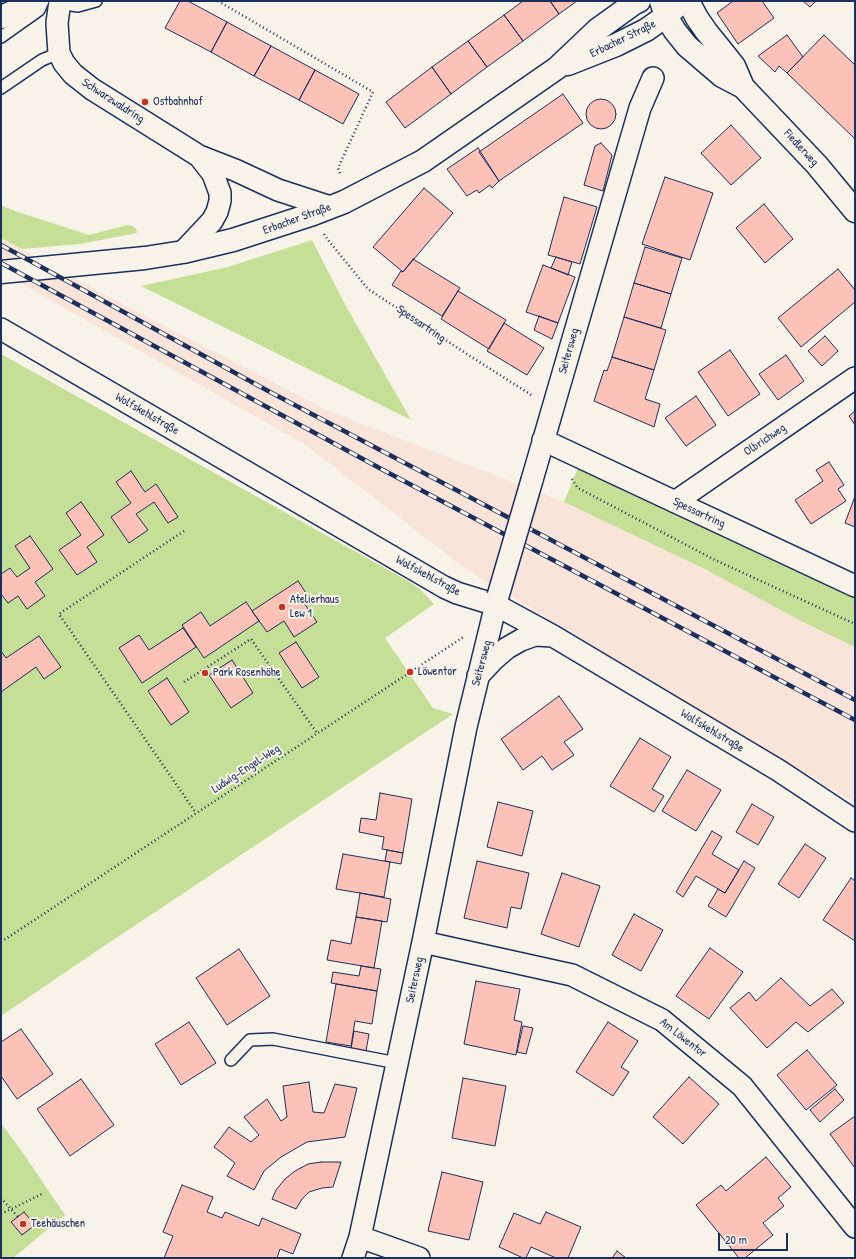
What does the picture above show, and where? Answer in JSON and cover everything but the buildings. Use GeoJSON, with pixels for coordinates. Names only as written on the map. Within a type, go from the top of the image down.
{"type":"FeatureCollection","features":[{"type":"Feature","properties":{"kind":"street"},"geometry":{"type":"LineString","coordinates":[[1,17],[13,12],[29,1]]}},
{"type":"Feature","properties":{"kind":"street","name":"Erbacher Straße"},"geometry":{"type":"LineString","coordinates":[[557,68],[616,45],[646,30],[664,9],[683,1]]}},
{"type":"Feature","properties":{"kind":"street","name":"Fiedlerweg"},"geometry":{"type":"LineString","coordinates":[[688,1],[706,31],[734,66],[743,87]]}},
{"type":"Feature","properties":{"kind":"street","name":"Schwarzwaldring"},"geometry":{"type":"LineString","coordinates":[[54,2],[59,53],[64,63],[73,74],[104,97],[199,156],[235,170],[322,211]]}},
{"type":"Feature","properties":{"kind":"street","name":"Erbacher Straße"},"geometry":{"type":"LineString","coordinates":[[1,272],[183,252],[233,240],[322,211],[373,188],[423,161],[557,68],[597,30],[631,3]]}},
{"type":"Feature","properties":{"kind":"street","name":"Fiedlerweg"},"geometry":{"type":"LineString","coordinates":[[664,9],[675,31],[687,46],[722,76],[743,87],[817,164],[855,211]]}},
{"type":"Feature","properties":{"kind":"street","name":"Seitersweg"},"geometry":{"type":"LineString","coordinates":[[353,1258],[360,1237],[423,942],[466,727],[497,601],[640,108],[653,78]]}},
{"type":"Feature","properties":{"kind":"street","name":"Schwarzwaldring"},"geometry":{"type":"LineString","coordinates":[[183,252],[212,222],[220,201],[220,193],[213,174],[199,156]]}},
{"type":"Feature","properties":{"kind":"street","name":"Wolfskehlstraße"},"geometry":{"type":"LineString","coordinates":[[1,329],[444,587],[458,593],[497,601],[778,770],[855,821]]}},
{"type":"Feature","properties":{"kind":"street","name":"Olbrichweg"},"geometry":{"type":"LineString","coordinates":[[675,502],[855,378]]}},
{"type":"Feature","properties":{"kind":"street","name":"Spessartring"},"geometry":{"type":"LineString","coordinates":[[543,440],[855,586]]}},
{"type":"Feature","properties":{"kind":"street"},"geometry":{"type":"LineString","coordinates":[[478,676],[507,648],[521,640],[535,635],[553,636]]}},
{"type":"Feature","properties":{"kind":"street","name":"Am Löwentor"},"geometry":{"type":"LineString","coordinates":[[423,942],[572,975],[662,1020],[742,1086],[855,1227]]}},
{"type":"Feature","properties":{"kind":"street"},"geometry":{"type":"LineString","coordinates":[[360,1237],[419,1258]]}},
{"type":"Feature","properties":{"kind":"lane"},"geometry":{"type":"LineString","coordinates":[[1,37],[39,10],[54,2],[78,6],[96,1]]}},
{"type":"Feature","properties":{"kind":"lane"},"geometry":{"type":"LineString","coordinates":[[1,88],[42,60],[59,53]]}},
{"type":"Feature","properties":{"kind":"lane"},"geometry":{"type":"LineString","coordinates":[[231,1060],[250,1040],[273,1039],[397,1063]]}},
{"type":"Feature","properties":{"kind":"path"},"geometry":{"type":"LineString","coordinates":[[218,1],[373,92],[338,168],[341,176]]}},
{"type":"Feature","properties":{"kind":"path","name":"Spessartring"},"geometry":{"type":"LineString","coordinates":[[322,211],[328,240],[368,289],[552,408]]}},
{"type":"Feature","properties":{"kind":"path"},"geometry":{"type":"LineString","coordinates":[[570,476],[578,488],[715,560],[855,624]]}},
{"type":"Feature","properties":{"kind":"path"},"geometry":{"type":"LineString","coordinates":[[184,531],[59,614],[196,813]]}},
{"type":"Feature","properties":{"kind":"path","name":"Ludwig-Engel-Weg"},"geometry":{"type":"LineString","coordinates":[[1,942],[469,634]]}},
{"type":"Feature","properties":{"kind":"path"},"geometry":{"type":"LineString","coordinates":[[184,682],[250,639],[317,734]]}},
{"type":"Feature","properties":{"kind":"path"},"geometry":{"type":"LineString","coordinates":[[1,1214],[42,1194]]}},
{"type":"Feature","properties":{"kind":"path"},"geometry":{"type":"LineString","coordinates":[[1,1198],[18,1217]]}},
{"type":"Feature","properties":{"kind":"shaded area"},"geometry":{"type":"Polygon","coordinates":[[[1,238],[109,297],[326,410],[564,502],[855,639],[855,803],[467,570],[306,445],[1,272],[1,238]]]}},
{"type":"Feature","properties":{"kind":"green space"},"geometry":{"type":"Polygon","coordinates":[[[1,205],[89,235],[127,225],[133,226],[137,233],[80,244],[22,249],[1,238],[1,205]]]}},
{"type":"Feature","properties":{"kind":"green space"},"geometry":{"type":"Polygon","coordinates":[[[312,240],[347,308],[411,420],[141,286],[228,267],[312,240]]]}},
{"type":"Feature","properties":{"kind":"green space","name":"Park Rosenhöhe"},"geometry":{"type":"Polygon","coordinates":[[[1,354],[410,582],[420,589],[434,604],[385,638],[433,708],[453,714],[1,1016],[1,354]]]}},
{"type":"Feature","properties":{"kind":"green space"},"geometry":{"type":"Polygon","coordinates":[[[582,458],[855,586],[855,647],[801,621],[705,569],[564,502],[582,458]]]}},
{"type":"Feature","properties":{"kind":"green space"},"geometry":{"type":"Polygon","coordinates":[[[1,1123],[65,1215],[13,1258],[1,1258],[1,1123]]]}},
{"type":"Feature","properties":{"kind":"railway"},"geometry":{"type":"LineString","coordinates":[[1,245],[270,392],[855,700]]}},
{"type":"Feature","properties":{"kind":"railway"},"geometry":{"type":"LineString","coordinates":[[1,263],[385,471],[855,720]]}},
{"type":"Feature","properties":{"kind":"place","name":"Ostbahnhof"},"geometry":{"type":"Point","coordinates":[145,102]}},
{"type":"Feature","properties":{"kind":"place","name":"Atelierhaus Lew 1"},"geometry":{"type":"Point","coordinates":[282,607]}},
{"type":"Feature","properties":{"kind":"place","name":"Löwentor"},"geometry":{"type":"Point","coordinates":[410,672]}},
{"type":"Feature","properties":{"kind":"place","name":"Park Rosenhöhe"},"geometry":{"type":"Point","coordinates":[205,673]}},
{"type":"Feature","properties":{"kind":"place","name":"Teehäuschen"},"geometry":{"type":"Point","coordinates":[23,1224]}}]}
